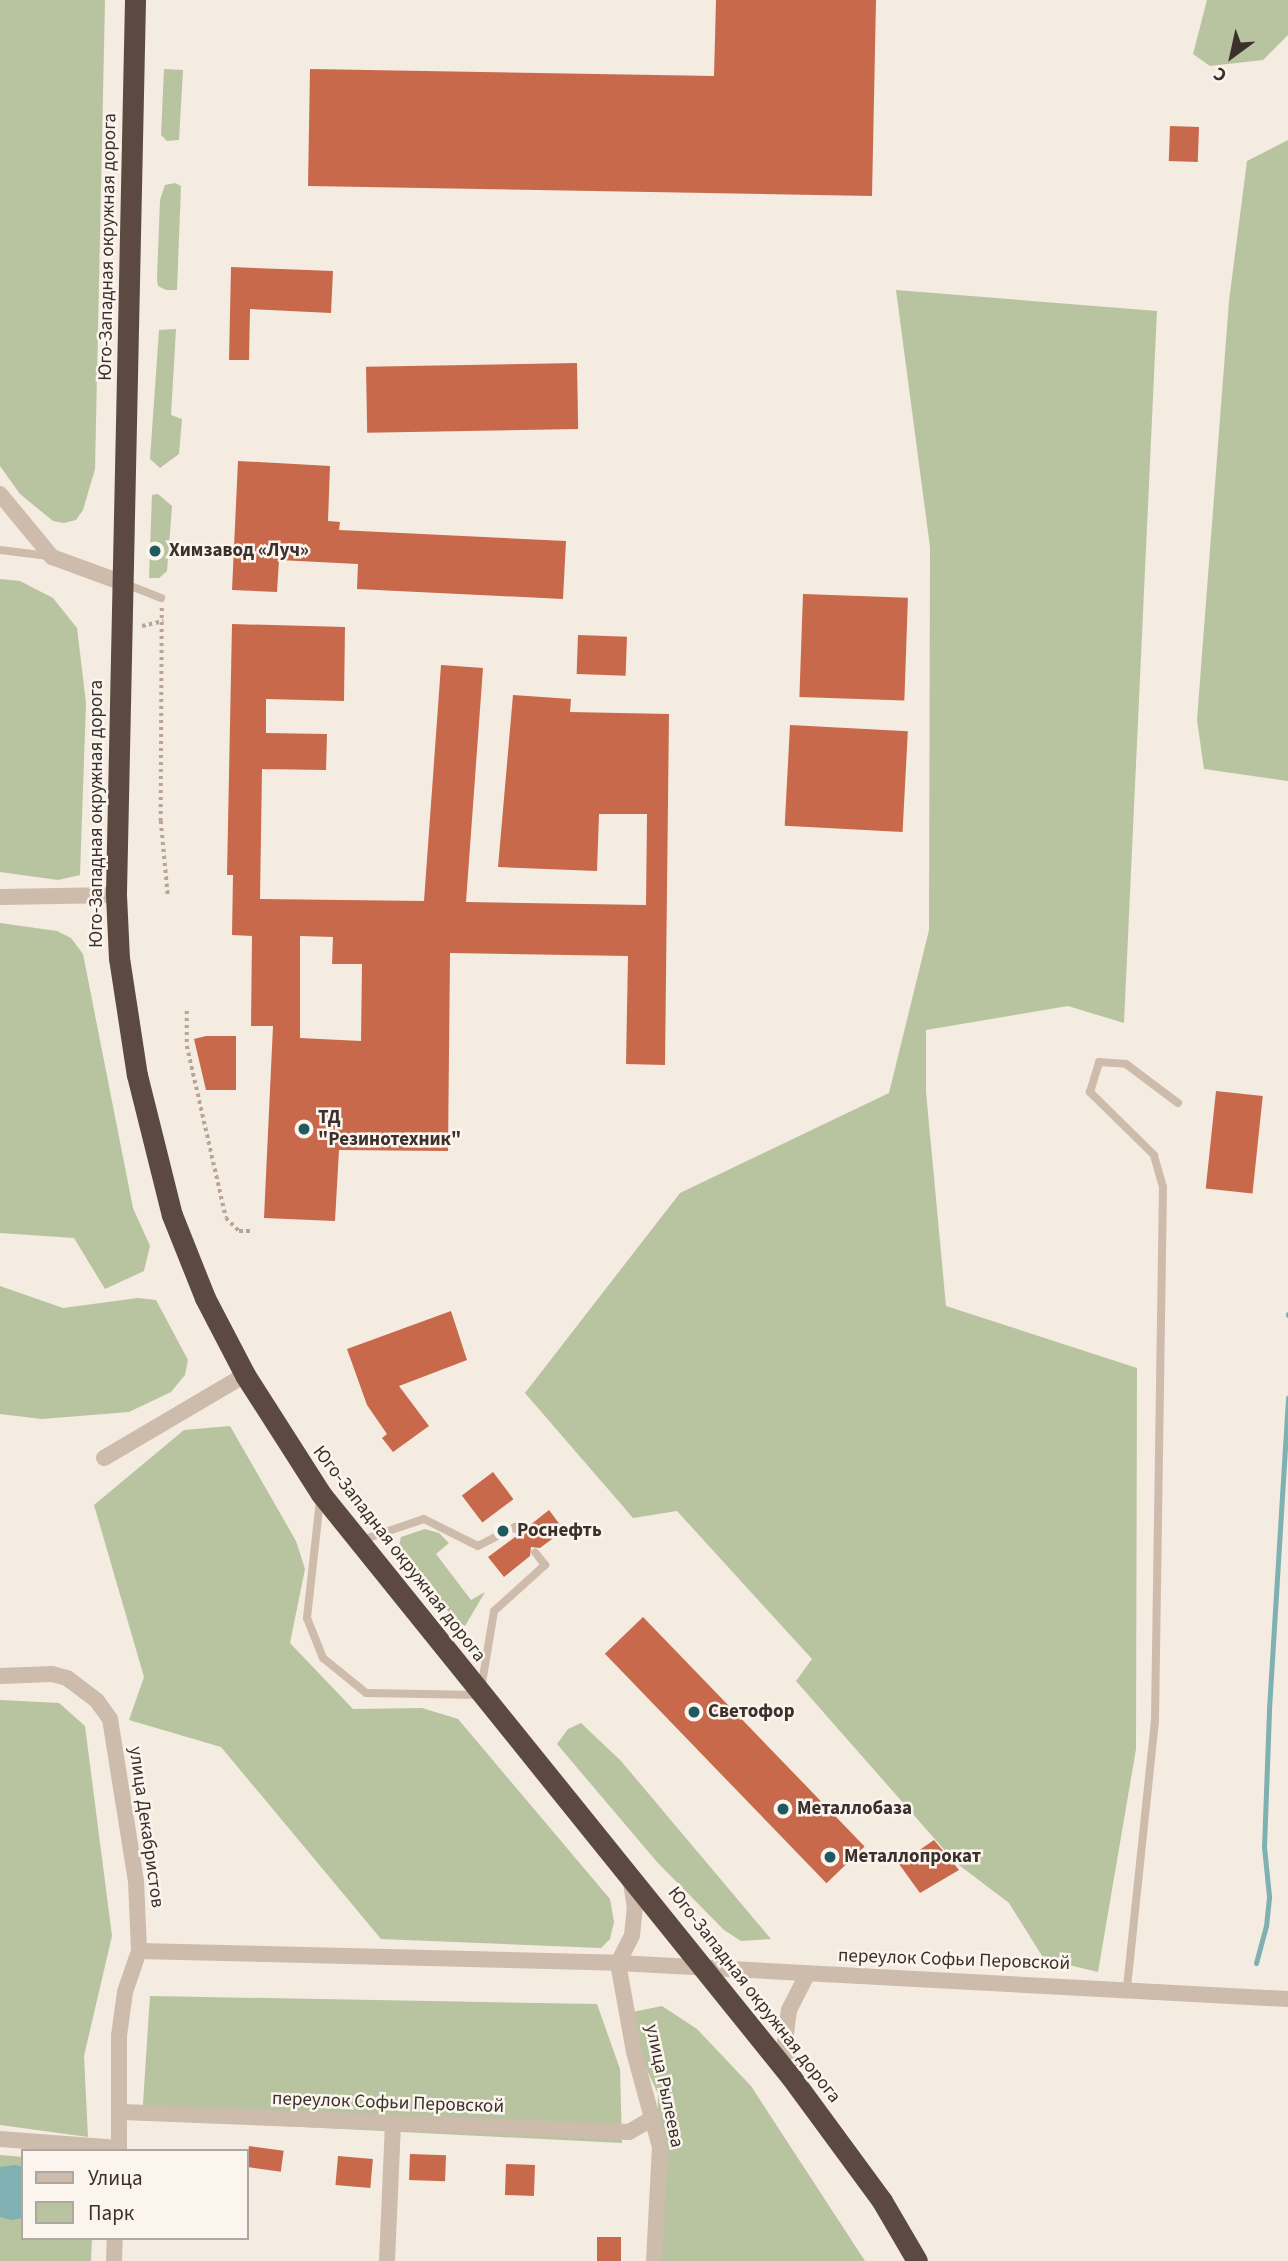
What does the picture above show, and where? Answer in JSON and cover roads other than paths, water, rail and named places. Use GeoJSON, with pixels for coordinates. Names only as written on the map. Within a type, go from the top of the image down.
{"type":"FeatureCollection","features":[{"type":"Feature","properties":{"kind":"highway","name":"Юго-Западная окружная дорога"},"geometry":{"type":"LineString","coordinates":[[135,0],[116,895],[124,1002],[152,1148],[172,1215],[205,1298],[245,1375],[321,1494],[480,1695],[706,1968],[791,2077],[874,2191],[917,2261]]}},
{"type":"Feature","properties":{"kind":"street"},"geometry":{"type":"LineString","coordinates":[[0,494],[52,557],[124,583]]}},
{"type":"Feature","properties":{"kind":"street"},"geometry":{"type":"LineString","coordinates":[[0,897],[116,895]]}},
{"type":"Feature","properties":{"kind":"street"},"geometry":{"type":"LineString","coordinates":[[104,1458],[245,1375]]}},
{"type":"Feature","properties":{"kind":"street","name":"улица Декабристов"},"geometry":{"type":"LineString","coordinates":[[0,1676],[52,1674],[81,1686],[110,1719],[136,1881],[139,1951],[125,1992],[119,2036],[116,2076],[121,2112],[119,2149]]}},
{"type":"Feature","properties":{"kind":"street"},"geometry":{"type":"LineString","coordinates":[[618,1963],[632,1935],[635,1908],[629,1874]]}},
{"type":"Feature","properties":{"kind":"street","name":"переулок Софьи Перовской"},"geometry":{"type":"LineString","coordinates":[[139,1951],[618,1963],[807,1975],[1126,1987],[1288,1999]]}},
{"type":"Feature","properties":{"kind":"street","name":"улица Рылеева"},"geometry":{"type":"LineString","coordinates":[[618,1963],[650,2120],[660,2147],[654,2261]]}},
{"type":"Feature","properties":{"kind":"street"},"geometry":{"type":"LineString","coordinates":[[791,2077],[785,2042],[789,2010],[807,1975]]}},
{"type":"Feature","properties":{"kind":"street","name":"переулок Софьи Перовской"},"geometry":{"type":"LineString","coordinates":[[121,2112],[393,2126],[629,2132],[650,2120]]}},
{"type":"Feature","properties":{"kind":"street"},"geometry":{"type":"LineString","coordinates":[[387,2261],[393,2126]]}},
{"type":"Feature","properties":{"kind":"street"},"geometry":{"type":"LineString","coordinates":[[0,2139],[119,2149]]}},
{"type":"Feature","properties":{"kind":"street"},"geometry":{"type":"LineString","coordinates":[[114,2261],[115,2240]]}},
{"type":"Feature","properties":{"kind":"lane"},"geometry":{"type":"LineString","coordinates":[[0,550],[52,557]]}},
{"type":"Feature","properties":{"kind":"lane"},"geometry":{"type":"LineString","coordinates":[[124,583],[161,598]]}},
{"type":"Feature","properties":{"kind":"lane"},"geometry":{"type":"LineString","coordinates":[[1126,1987],[1155,1719],[1163,1187],[1154,1155],[1090,1092],[1099,1062],[1126,1064],[1178,1103]]}},
{"type":"Feature","properties":{"kind":"lane"},"geometry":{"type":"LineString","coordinates":[[321,1494],[307,1618],[323,1658],[366,1693],[480,1695],[495,1611],[545,1565],[535,1552]]}},
{"type":"Feature","properties":{"kind":"lane"},"geometry":{"type":"LineString","coordinates":[[357,1542],[424,1518],[478,1546],[515,1527],[520,1533]]}},
{"type":"Feature","properties":{"kind":"water"},"geometry":{"type":"Polygon","coordinates":[[[21,2166],[21,2218],[11,2220],[0,2217],[0,2167],[21,2166]]]}},
{"type":"Feature","properties":{"kind":"waterway"},"geometry":{"type":"LineString","coordinates":[[1256,1963],[1266,1926],[1269,1896],[1264,1847],[1269,1709],[1288,1398]]}},
{"type":"Feature","properties":{"kind":"place","name":"Химзавод «Луч»"},"geometry":{"type":"Point","coordinates":[155,551]}},
{"type":"Feature","properties":{"kind":"place","name":"ТД \"Резинотехник\""},"geometry":{"type":"Point","coordinates":[304,1129]}},
{"type":"Feature","properties":{"kind":"place","name":"Роснефть"},"geometry":{"type":"Point","coordinates":[503,1531]}},
{"type":"Feature","properties":{"kind":"place","name":"Светофор"},"geometry":{"type":"Point","coordinates":[694,1712]}},
{"type":"Feature","properties":{"kind":"place","name":"Металлобаза"},"geometry":{"type":"Point","coordinates":[783,1809]}},
{"type":"Feature","properties":{"kind":"place","name":"Металлопрокат"},"geometry":{"type":"Point","coordinates":[830,1857]}}]}
